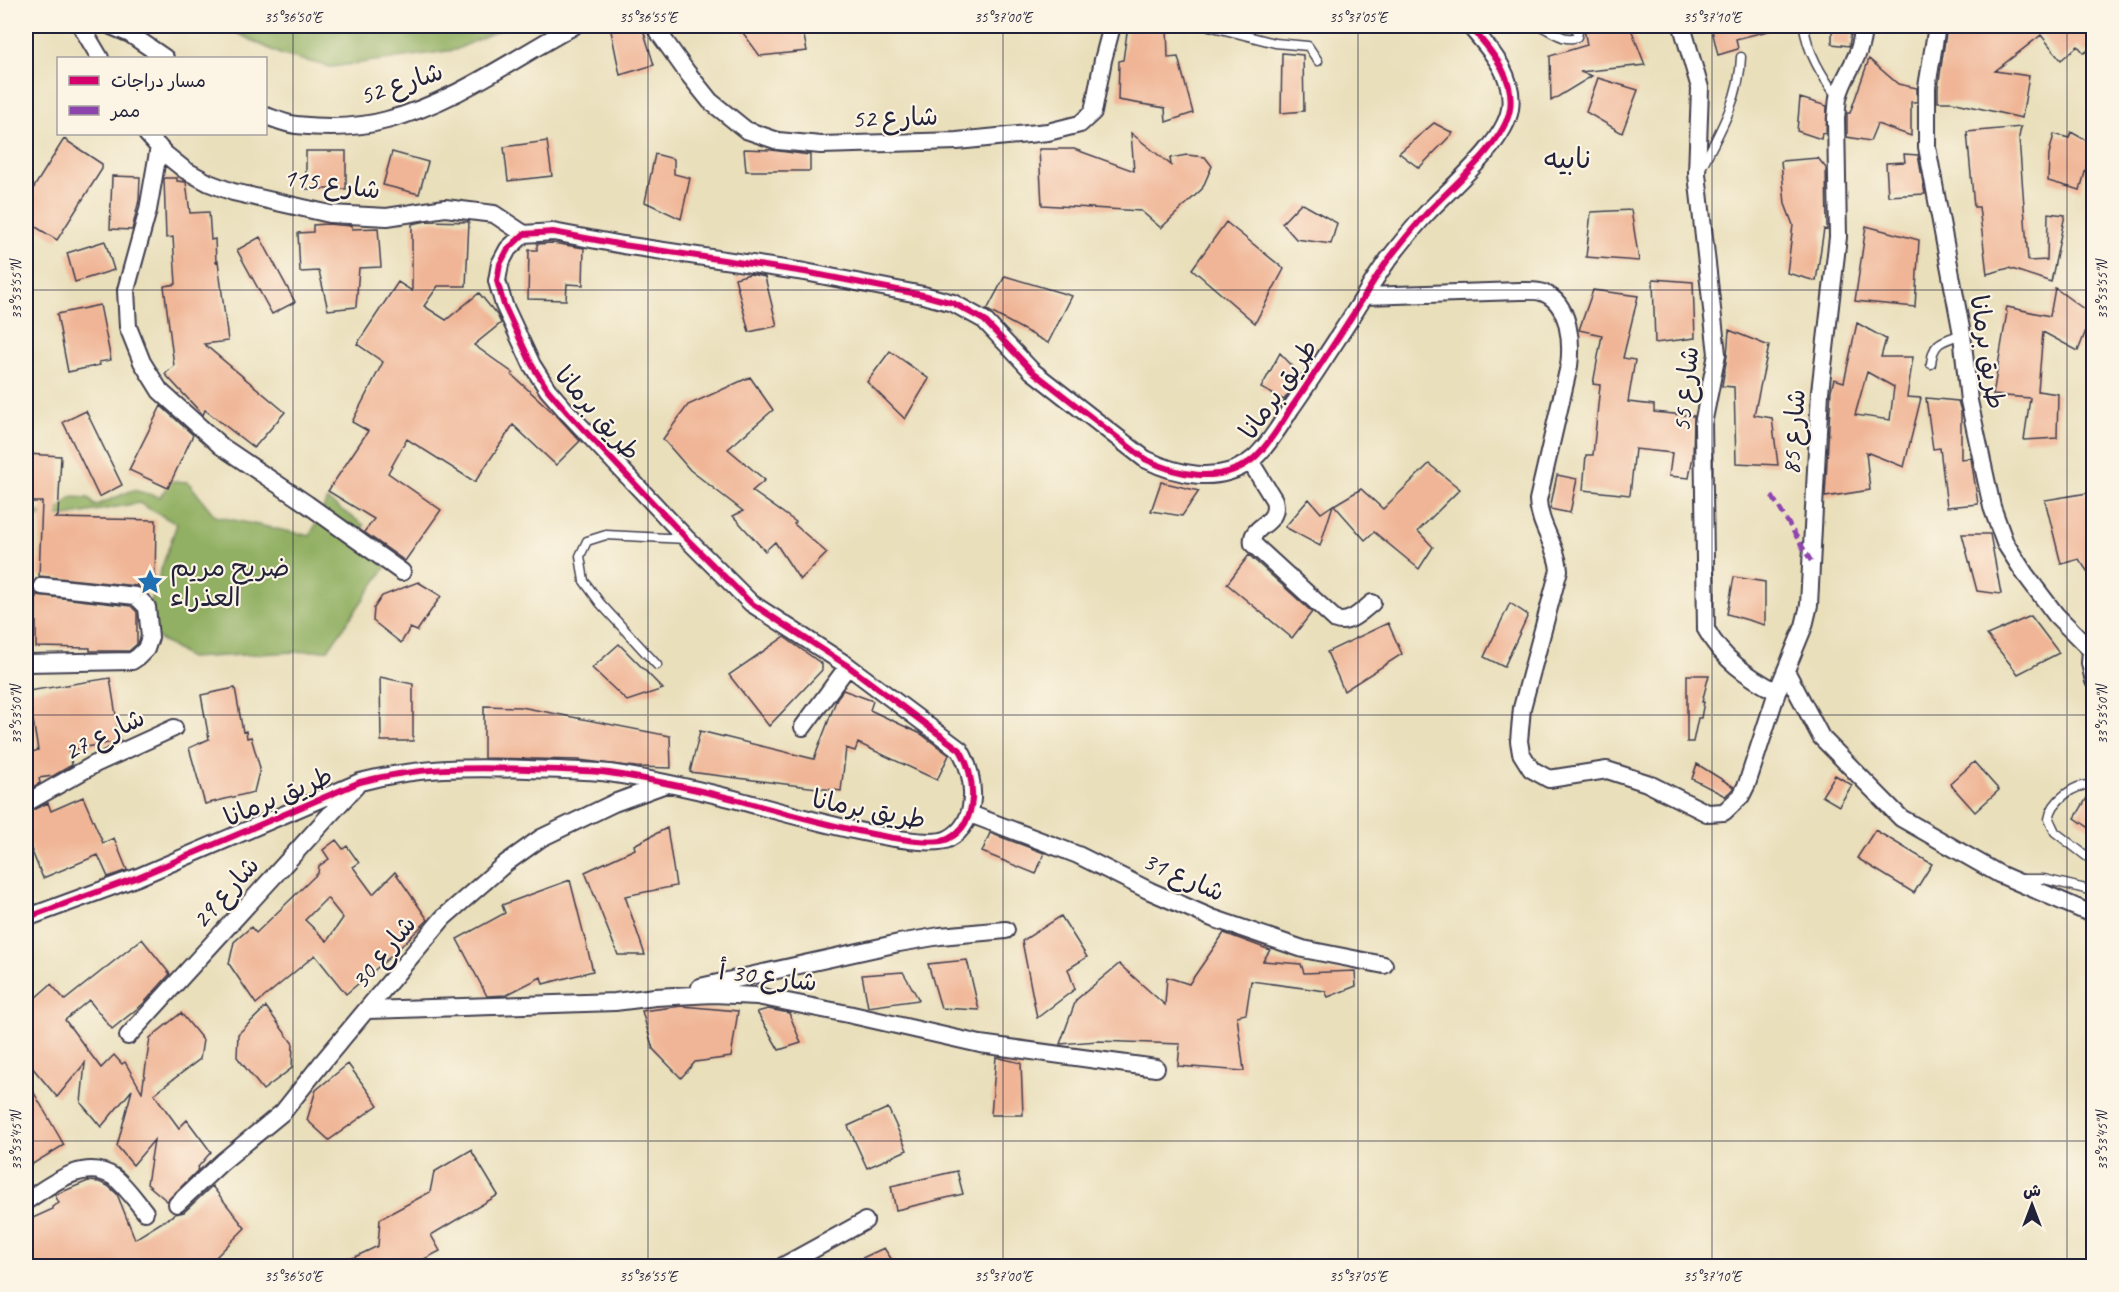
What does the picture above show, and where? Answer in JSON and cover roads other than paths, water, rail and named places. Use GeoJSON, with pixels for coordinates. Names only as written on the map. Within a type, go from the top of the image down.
{"type":"FeatureCollection","features":[{"type":"Feature","properties":{"kind":"street"},"geometry":{"type":"LineString","coordinates":[[81,26],[99,57]]}},
{"type":"Feature","properties":{"kind":"street"},"geometry":{"type":"LineString","coordinates":[[111,26],[130,33],[164,57]]}},
{"type":"Feature","properties":{"kind":"street","name":"شارع 52"},"geometry":{"type":"LineString","coordinates":[[267,116],[294,125],[343,126],[386,121],[435,103],[484,79],[574,26]]}},
{"type":"Feature","properties":{"kind":"street","name":"شارع 52"},"geometry":{"type":"LineString","coordinates":[[654,26],[686,72],[710,101],[746,130],[778,141],[821,145],[957,141],[1048,132],[1080,124],[1093,112],[1112,26]]}},
{"type":"Feature","properties":{"kind":"street","name":"طريق برمانا"},"geometry":{"type":"LineString","coordinates":[[26,918],[138,877],[360,782],[397,774],[468,767],[585,771],[666,784],[878,835],[929,843],[947,839],[965,825],[970,814],[971,778],[966,760],[960,750],[848,666],[751,603],[568,413],[548,390],[532,365],[504,304],[497,281],[500,264],[508,249],[524,234],[553,232],[623,245],[805,272],[953,303],[984,321],[1032,371],[1145,459],[1184,474],[1206,476],[1229,471],[1250,461],[1277,429],[1390,257],[1423,217],[1490,148],[1506,123],[1510,108],[1508,80],[1501,65],[1470,26]]}},
{"type":"Feature","properties":{"kind":"street","name":"شارع 55"},"geometry":{"type":"LineString","coordinates":[[1682,26],[1700,88],[1697,174],[1717,354],[1703,424],[1706,629],[1713,643],[1731,663],[1777,692]]}},
{"type":"Feature","properties":{"kind":"street","name":"شارع 85"},"geometry":{"type":"LineString","coordinates":[[1365,296],[1520,291],[1542,292],[1554,299],[1569,330],[1572,346],[1538,500],[1539,513],[1555,548],[1559,570],[1522,708],[1518,741],[1521,753],[1531,770],[1549,779],[1607,770],[1647,783],[1707,813],[1724,812],[1741,795],[1747,784],[1777,692],[1804,626],[1809,605],[1820,392],[1838,237],[1836,118],[1838,98],[1858,56],[1863,26]]}},
{"type":"Feature","properties":{"kind":"street","name":"طريق برمانا"},"geometry":{"type":"LineString","coordinates":[[1937,26],[1927,87],[1927,147],[1962,334],[1969,401],[1992,507],[2005,543],[2025,574],[2056,615],[2092,652]]}},
{"type":"Feature","properties":{"kind":"street","name":"شارع 115"},"geometry":{"type":"LineString","coordinates":[[148,135],[185,170],[209,183],[233,192],[330,214],[387,217],[445,208],[494,214],[524,234]]}},
{"type":"Feature","properties":{"kind":"street"},"geometry":{"type":"LineString","coordinates":[[159,147],[148,210],[126,290],[128,327],[142,362],[160,391],[221,446],[308,504],[402,572]]}},
{"type":"Feature","properties":{"kind":"street"},"geometry":{"type":"LineString","coordinates":[[1250,461],[1274,500],[1275,507],[1272,518],[1253,535],[1253,544],[1336,620],[1348,621],[1372,603]]}},
{"type":"Feature","properties":{"kind":"street"},"geometry":{"type":"LineString","coordinates":[[26,663],[132,661],[146,649],[150,637],[147,608],[136,596],[42,586]]}},
{"type":"Feature","properties":{"kind":"street"},"geometry":{"type":"LineString","coordinates":[[2092,652],[2090,663],[2094,681]]}},
{"type":"Feature","properties":{"kind":"street"},"geometry":{"type":"LineString","coordinates":[[803,727],[848,666]]}},
{"type":"Feature","properties":{"kind":"street"},"geometry":{"type":"LineString","coordinates":[[1786,671],[1821,737],[1901,818],[1999,874],[2094,915]]}},
{"type":"Feature","properties":{"kind":"street","name":"شارع 27"},"geometry":{"type":"LineString","coordinates":[[26,803],[95,764],[174,728]]}},
{"type":"Feature","properties":{"kind":"street","name":"شارع 29"},"geometry":{"type":"LineString","coordinates":[[128,1036],[360,782]]}},
{"type":"Feature","properties":{"kind":"street","name":"شارع 30"},"geometry":{"type":"LineString","coordinates":[[177,1204],[222,1162],[284,1113],[321,1064],[443,918],[506,864],[541,838],[614,803],[666,784]]}},
{"type":"Feature","properties":{"kind":"street","name":"شارع 31"},"geometry":{"type":"LineString","coordinates":[[970,814],[1078,855],[1150,891],[1212,918],[1303,949],[1384,964]]}},
{"type":"Feature","properties":{"kind":"street"},"geometry":{"type":"LineString","coordinates":[[655,997],[899,943],[940,936],[1006,930]]}},
{"type":"Feature","properties":{"kind":"street","name":"شارع 30 أ"},"geometry":{"type":"LineString","coordinates":[[368,1010],[615,1002],[712,994],[757,996],[838,1011],[980,1044],[1156,1068]]}},
{"type":"Feature","properties":{"kind":"street"},"geometry":{"type":"LineString","coordinates":[[26,1201],[62,1178],[82,1170],[93,1170],[102,1171],[114,1178],[125,1187],[145,1212]]}},
{"type":"Feature","properties":{"kind":"street"},"geometry":{"type":"LineString","coordinates":[[783,1266],[865,1221]]}},
{"type":"Feature","properties":{"kind":"lane"},"geometry":{"type":"LineString","coordinates":[[1209,26],[1275,43],[1308,46],[1318,61]]}},
{"type":"Feature","properties":{"kind":"lane"},"geometry":{"type":"LineString","coordinates":[[1540,26],[1566,39],[1577,37],[1578,32],[1573,26]]}},
{"type":"Feature","properties":{"kind":"lane"},"geometry":{"type":"LineString","coordinates":[[1804,26],[1819,72],[1838,98]]}},
{"type":"Feature","properties":{"kind":"lane"},"geometry":{"type":"LineString","coordinates":[[1697,174],[1722,128],[1740,78],[1741,57]]}},
{"type":"Feature","properties":{"kind":"lane"},"geometry":{"type":"LineString","coordinates":[[1931,364],[1935,347],[1942,341],[1962,334]]}},
{"type":"Feature","properties":{"kind":"lane"},"geometry":{"type":"LineString","coordinates":[[657,665],[600,603],[584,581],[580,556],[587,541],[606,535],[687,539]]}},
{"type":"Feature","properties":{"kind":"lane"},"geometry":{"type":"LineString","coordinates":[[2094,785],[2082,785],[2071,791],[2053,806],[2049,819],[2055,832],[2094,862]]}},
{"type":"Feature","properties":{"kind":"lane"},"geometry":{"type":"LineString","coordinates":[[1999,874],[2013,879],[2044,879],[2094,891]]}},
{"type":"Feature","properties":{"kind":"place","name":"ضريح مريم العذراء"},"geometry":{"type":"Point","coordinates":[150,582]}},
{"type":"Feature","properties":{"kind":"district","name":"نابيه"},"geometry":{"type":"Point","coordinates":[1567,158]}}]}
